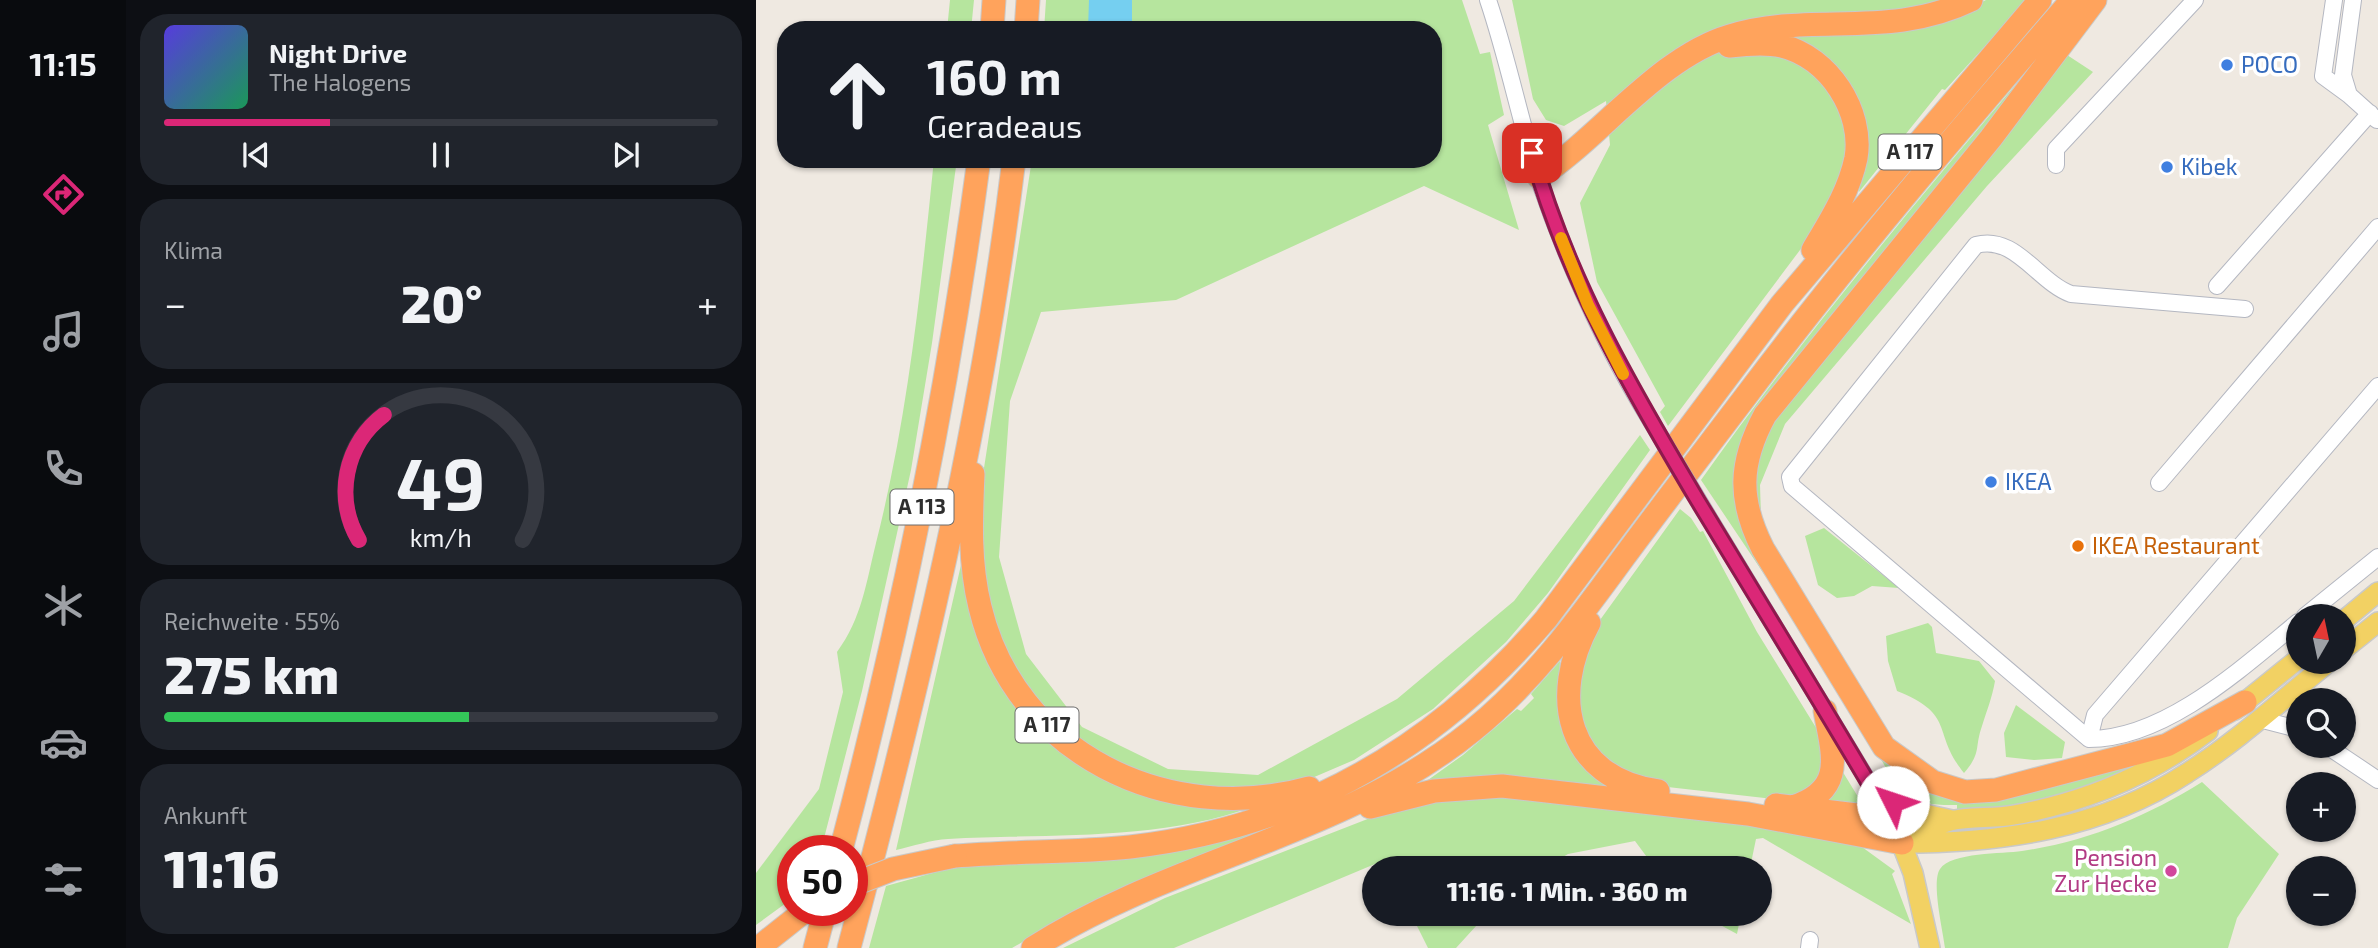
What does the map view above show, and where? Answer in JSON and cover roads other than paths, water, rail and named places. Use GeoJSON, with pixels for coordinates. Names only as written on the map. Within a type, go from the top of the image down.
{"type":"FeatureCollection","features":[{"type":"Feature","properties":{"kind":"highway"},"geometry":{"type":"LineString","coordinates":[[993,21],[994,0]]}},
{"type":"Feature","properties":{"kind":"highway"},"geometry":{"type":"LineString","coordinates":[[1027,21],[1028,0]]}},
{"type":"Feature","properties":{"kind":"highway"},"geometry":{"type":"LineString","coordinates":[[1539,177],[1583,145],[1668,69],[1727,36],[1756,29],[1902,22],[1939,13],[1971,0]]}},
{"type":"Feature","properties":{"kind":"highway","name":"A 117"},"geometry":{"type":"LineString","coordinates":[[868,879],[893,869],[955,856],[1129,847],[1205,835],[1286,810],[1366,773],[1456,711],[1517,653],[1782,304],[2040,0]]}},
{"type":"Feature","properties":{"kind":"highway","name":"A 117"},"geometry":{"type":"LineString","coordinates":[[1033,948],[1097,911],[1363,802],[1424,766],[1501,706],[1566,637],[1832,282],[2073,0]]}},
{"type":"Feature","properties":{"kind":"highway"},"geometry":{"type":"LineString","coordinates":[[2095,0],[1991,138],[1765,415],[1747,456],[1745,494],[1749,514],[1763,549],[1884,747],[1933,782],[1965,792],[1996,790],[2167,745],[2252,711]]}},
{"type":"Feature","properties":{"kind":"highway"},"geometry":{"type":"LineString","coordinates":[[1698,50],[1754,44],[1783,47],[1804,55],[1822,69],[1852,112],[1856,154],[1850,181],[1782,304]]}},
{"type":"Feature","properties":{"kind":"highway","name":"A 113"},"geometry":{"type":"LineString","coordinates":[[845,835],[891,650],[931,463],[978,168]]}},
{"type":"Feature","properties":{"kind":"highway","name":"A 113"},"geometry":{"type":"LineString","coordinates":[[849,948],[921,667],[976,403],[1013,168]]}},
{"type":"Feature","properties":{"kind":"highway","name":"A 117"},"geometry":{"type":"LineString","coordinates":[[976,403],[971,524],[980,606],[994,647],[1010,678],[1055,733],[1088,758],[1132,782],[1189,796],[1254,799],[1292,793],[1366,773]]}},
{"type":"Feature","properties":{"kind":"highway"},"geometry":{"type":"LineString","coordinates":[[1625,556],[1582,636],[1569,672],[1570,712],[1580,741],[1601,769],[1628,785],[1889,819]]}},
{"type":"Feature","properties":{"kind":"highway"},"geometry":{"type":"LineString","coordinates":[[1793,807],[1814,797],[1825,787],[1832,774],[1833,759],[1825,711]]}},
{"type":"Feature","properties":{"kind":"highway"},"geometry":{"type":"LineString","coordinates":[[1326,819],[1434,791],[1502,786],[1748,814],[1902,843]]}},
{"type":"Feature","properties":{"kind":"highway"},"geometry":{"type":"LineString","coordinates":[[758,948],[786,926]]}},
{"type":"Feature","properties":{"kind":"highway"},"geometry":{"type":"LineString","coordinates":[[815,948],[821,926]]}},
{"type":"Feature","properties":{"kind":"main road"},"geometry":{"type":"LineString","coordinates":[[2356,611],[2378,592]]}},
{"type":"Feature","properties":{"kind":"main road"},"geometry":{"type":"LineString","coordinates":[[2356,640],[2378,622]]}},
{"type":"Feature","properties":{"kind":"main road"},"geometry":{"type":"LineString","coordinates":[[1902,843],[1998,839],[2051,831],[2103,815],[2187,774],[2252,711],[2286,673]]}},
{"type":"Feature","properties":{"kind":"main road"},"geometry":{"type":"LineString","coordinates":[[1874,792],[1911,811],[1953,820],[2010,816],[2039,810],[2128,781],[2176,756],[2310,674]]}},
{"type":"Feature","properties":{"kind":"main road"},"geometry":{"type":"LineString","coordinates":[[1889,819],[1902,843],[1916,884],[1930,948]]}},
{"type":"Feature","properties":{"kind":"main road"},"geometry":{"type":"LineString","coordinates":[[1902,843],[1953,820]]}},
{"type":"Feature","properties":{"kind":"street"},"geometry":{"type":"LineString","coordinates":[[1488,0],[1539,177],[1588,305],[1608,348],[1889,819]]}},
{"type":"Feature","properties":{"kind":"street"},"geometry":{"type":"LineString","coordinates":[[2056,165],[2056,149],[2195,0]]}},
{"type":"Feature","properties":{"kind":"street"},"geometry":{"type":"LineString","coordinates":[[2217,286],[2374,117],[2323,76],[2334,0]]}},
{"type":"Feature","properties":{"kind":"street"},"geometry":{"type":"LineString","coordinates":[[2349,95],[2343,75],[2353,0]]}},
{"type":"Feature","properties":{"kind":"street"},"geometry":{"type":"LineString","coordinates":[[2160,483],[2378,227]]}},
{"type":"Feature","properties":{"kind":"street"},"geometry":{"type":"LineString","coordinates":[[2245,309],[2071,293],[2059,289],[2006,246],[1987,242],[1976,245],[1790,477],[1792,486],[2089,739],[2109,739],[2154,723],[2190,705],[2222,684],[2286,632]]}},
{"type":"Feature","properties":{"kind":"street"},"geometry":{"type":"LineString","coordinates":[[2089,739],[2095,715],[2378,386]]}},
{"type":"Feature","properties":{"kind":"street"},"geometry":{"type":"LineString","coordinates":[[2320,604],[2378,557]]}},
{"type":"Feature","properties":{"kind":"street"},"geometry":{"type":"LineString","coordinates":[[2362,606],[2378,581]]}},
{"type":"Feature","properties":{"kind":"street"},"geometry":{"type":"LineString","coordinates":[[2252,711],[2286,724]]}},
{"type":"Feature","properties":{"kind":"street"},"geometry":{"type":"LineString","coordinates":[[2345,758],[2378,780]]}},
{"type":"Feature","properties":{"kind":"water"},"geometry":{"type":"Polygon","coordinates":[[[1089,0],[1132,0],[1132,21],[1088,21],[1089,0]]]}},
{"type":"Feature","properties":{"kind":"place","name":"POCO"},"geometry":{"type":"Point","coordinates":[2227,65]}},
{"type":"Feature","properties":{"kind":"place","name":"Kibek"},"geometry":{"type":"Point","coordinates":[2167,167]}},
{"type":"Feature","properties":{"kind":"place","name":"IKEA"},"geometry":{"type":"Point","coordinates":[1991,482]}},
{"type":"Feature","properties":{"kind":"place","name":"IKEA Restaurant"},"geometry":{"type":"Point","coordinates":[2078,546]}},
{"type":"Feature","properties":{"kind":"place","name":"Pension Zur Hecke"},"geometry":{"type":"Point","coordinates":[2171,871]}}]}
